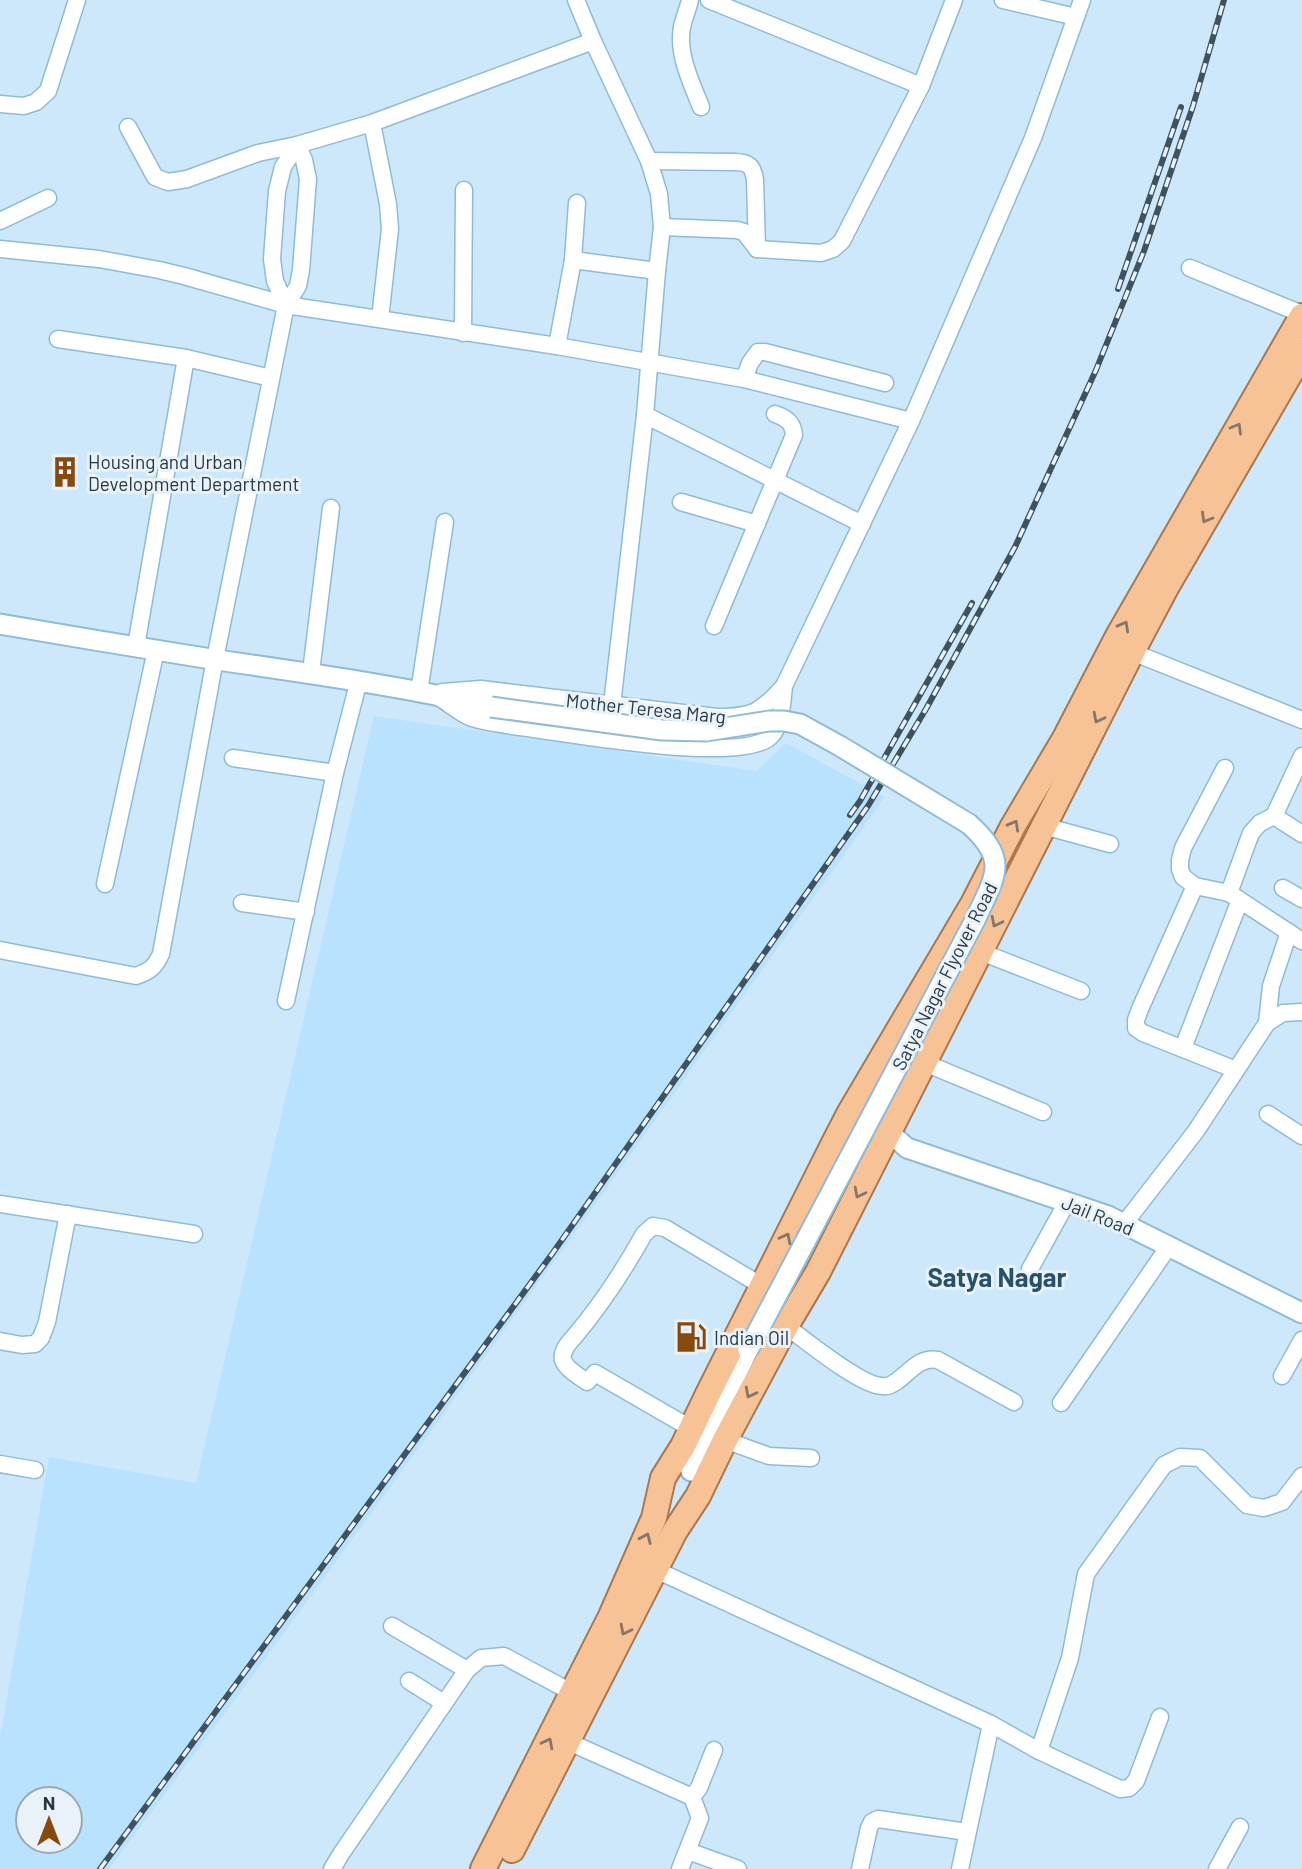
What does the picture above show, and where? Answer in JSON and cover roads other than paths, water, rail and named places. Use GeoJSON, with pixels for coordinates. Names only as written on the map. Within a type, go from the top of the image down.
{"type":"FeatureCollection","features":[{"type":"Feature","properties":{"kind":"main road"},"geometry":{"type":"LineString","coordinates":[[483,1869],[611,1616],[654,1518],[725,1440],[818,1272],[1044,826],[1074,742],[1118,636],[1302,315]]}},
{"type":"Feature","properties":{"kind":"main road"},"geometry":{"type":"LineString","coordinates":[[503,1869],[675,1531],[692,1429],[850,1112],[974,902],[1013,826],[1074,742],[1132,652],[1167,586],[1294,384],[1302,353]]}},
{"type":"Feature","properties":{"kind":"main road"},"geometry":{"type":"LineString","coordinates":[[928,981],[959,996]]}},
{"type":"Feature","properties":{"kind":"street"},"geometry":{"type":"LineString","coordinates":[[0,104],[23,106],[36,102],[48,91],[77,0]]}},
{"type":"Feature","properties":{"kind":"street"},"geometry":{"type":"LineString","coordinates":[[576,0],[649,160],[659,194],[662,227],[645,415],[611,705]]}},
{"type":"Feature","properties":{"kind":"street"},"geometry":{"type":"LineString","coordinates":[[691,0],[682,27],[681,46],[684,63],[701,107]]}},
{"type":"Feature","properties":{"kind":"street"},"geometry":{"type":"LineString","coordinates":[[709,0],[921,86]]}},
{"type":"Feature","properties":{"kind":"street"},"geometry":{"type":"LineString","coordinates":[[662,227],[737,230],[744,232],[757,249],[821,253],[833,249],[842,241],[921,86],[954,0]]}},
{"type":"Feature","properties":{"kind":"street"},"geometry":{"type":"LineString","coordinates":[[1003,0],[1076,17]]}},
{"type":"Feature","properties":{"kind":"street"},"geometry":{"type":"LineString","coordinates":[[784,686],[911,421],[1033,138],[1082,0]]}},
{"type":"Feature","properties":{"kind":"street"},"geometry":{"type":"LineString","coordinates":[[128,127],[155,177],[168,182],[187,179],[258,153],[297,145],[372,122],[593,41]]}},
{"type":"Feature","properties":{"kind":"street"},"geometry":{"type":"LineString","coordinates":[[372,122],[388,204],[390,229],[380,319]]}},
{"type":"Feature","properties":{"kind":"street"},"geometry":{"type":"LineString","coordinates":[[0,950],[136,975],[150,972],[161,954],[215,659],[271,378],[286,305],[298,286],[308,179],[297,145]]}},
{"type":"Feature","properties":{"kind":"street"},"geometry":{"type":"LineString","coordinates":[[286,305],[275,281],[272,259],[277,191],[283,167],[297,145]]}},
{"type":"Feature","properties":{"kind":"street"},"geometry":{"type":"LineString","coordinates":[[649,160],[734,162],[751,165],[755,180],[757,249]]}},
{"type":"Feature","properties":{"kind":"street"},"geometry":{"type":"LineString","coordinates":[[463,333],[464,190]]}},
{"type":"Feature","properties":{"kind":"street"},"geometry":{"type":"LineString","coordinates":[[0,220],[48,198]]}},
{"type":"Feature","properties":{"kind":"street"},"geometry":{"type":"LineString","coordinates":[[557,346],[573,260],[577,203]]}},
{"type":"Feature","properties":{"kind":"street"},"geometry":{"type":"LineString","coordinates":[[0,249],[99,259],[184,276],[286,305],[557,346],[744,379],[911,421]]}},
{"type":"Feature","properties":{"kind":"street"},"geometry":{"type":"LineString","coordinates":[[573,260],[657,271]]}},
{"type":"Feature","properties":{"kind":"street"},"geometry":{"type":"LineString","coordinates":[[1190,268],[1302,315]]}},
{"type":"Feature","properties":{"kind":"street"},"geometry":{"type":"LineString","coordinates":[[58,339],[186,358],[271,378]]}},
{"type":"Feature","properties":{"kind":"street"},"geometry":{"type":"LineString","coordinates":[[744,379],[754,356],[758,352],[765,352],[885,383]]}},
{"type":"Feature","properties":{"kind":"street"},"geometry":{"type":"LineString","coordinates":[[136,646],[186,358]]}},
{"type":"Feature","properties":{"kind":"street"},"geometry":{"type":"LineString","coordinates":[[714,626],[794,435],[790,421],[775,414]]}},
{"type":"Feature","properties":{"kind":"street"},"geometry":{"type":"LineString","coordinates":[[645,415],[862,524]]}},
{"type":"Feature","properties":{"kind":"street"},"geometry":{"type":"LineString","coordinates":[[681,502],[757,524]]}},
{"type":"Feature","properties":{"kind":"street"},"geometry":{"type":"LineString","coordinates":[[310,672],[331,508]]}},
{"type":"Feature","properties":{"kind":"street"},"geometry":{"type":"LineString","coordinates":[[426,692],[445,522]]}},
{"type":"Feature","properties":{"kind":"street","name":"Mother Teresa Marg"},"geometry":{"type":"LineString","coordinates":[[0,624],[359,680],[491,707]]}},
{"type":"Feature","properties":{"kind":"street"},"geometry":{"type":"LineString","coordinates":[[105,884],[156,650]]}},
{"type":"Feature","properties":{"kind":"street"},"geometry":{"type":"LineString","coordinates":[[1132,652],[1302,720]]}},
{"type":"Feature","properties":{"kind":"street"},"geometry":{"type":"LineString","coordinates":[[286,1001],[335,773],[359,680]]}},
{"type":"Feature","properties":{"kind":"street","name":"Mother Teresa Marg"},"geometry":{"type":"LineString","coordinates":[[426,692],[481,689],[717,717],[741,717],[756,712],[769,703],[784,686]]}},
{"type":"Feature","properties":{"kind":"street","name":"Mother Teresa Marg"},"geometry":{"type":"LineString","coordinates":[[426,692],[472,718],[515,726],[693,748],[758,744],[770,737],[777,727],[784,686]]}},
{"type":"Feature","properties":{"kind":"street","name":"Satya Nagar Flyover Road"},"geometry":{"type":"LineString","coordinates":[[491,707],[662,730],[706,731],[784,721],[800,724],[969,824],[984,838],[995,857],[996,874],[975,920],[748,1350],[682,1485]]}},
{"type":"Feature","properties":{"kind":"street"},"geometry":{"type":"LineString","coordinates":[[1183,1048],[1235,897],[1251,832],[1260,823],[1274,816],[1302,757]]}},
{"type":"Feature","properties":{"kind":"street"},"geometry":{"type":"LineString","coordinates":[[233,758],[335,773]]}},
{"type":"Feature","properties":{"kind":"street"},"geometry":{"type":"LineString","coordinates":[[1225,768],[1183,848],[1180,869],[1183,877],[1195,886],[1235,897],[1295,937],[1271,986],[1267,1023]]}},
{"type":"Feature","properties":{"kind":"street"},"geometry":{"type":"LineString","coordinates":[[1274,816],[1302,834]]}},
{"type":"Feature","properties":{"kind":"street"},"geometry":{"type":"LineString","coordinates":[[1044,826],[1110,844]]}},
{"type":"Feature","properties":{"kind":"street"},"geometry":{"type":"LineString","coordinates":[[1195,886],[1136,1020],[1136,1028],[1236,1070]]}},
{"type":"Feature","properties":{"kind":"street"},"geometry":{"type":"LineString","coordinates":[[1283,888],[1302,899]]}},
{"type":"Feature","properties":{"kind":"street"},"geometry":{"type":"LineString","coordinates":[[242,903],[306,912]]}},
{"type":"Feature","properties":{"kind":"street"},"geometry":{"type":"LineString","coordinates":[[981,952],[1081,990]]}},
{"type":"Feature","properties":{"kind":"street"},"geometry":{"type":"LineString","coordinates":[[1124,1224],[1196,1131],[1267,1023],[1283,1013],[1302,1012]]}},
{"type":"Feature","properties":{"kind":"street"},"geometry":{"type":"LineString","coordinates":[[925,1063],[1043,1112]]}},
{"type":"Feature","properties":{"kind":"street"},"geometry":{"type":"LineString","coordinates":[[1268,1114],[1302,1136]]}},
{"type":"Feature","properties":{"kind":"street","name":"Jail Road"},"geometry":{"type":"LineString","coordinates":[[890,1132],[907,1148],[1108,1216],[1302,1313]]}},
{"type":"Feature","properties":{"kind":"street"},"geometry":{"type":"LineString","coordinates":[[1031,1269],[1067,1202]]}},
{"type":"Feature","properties":{"kind":"street"},"geometry":{"type":"LineString","coordinates":[[0,1204],[194,1234]]}},
{"type":"Feature","properties":{"kind":"street"},"geometry":{"type":"LineString","coordinates":[[0,1341],[22,1345],[35,1344],[41,1338],[47,1322],[68,1214]]}},
{"type":"Feature","properties":{"kind":"street"},"geometry":{"type":"LineString","coordinates":[[692,1429],[595,1373],[587,1382],[563,1361],[563,1353],[597,1310],[644,1234],[653,1226],[665,1228],[762,1286]]}},
{"type":"Feature","properties":{"kind":"street"},"geometry":{"type":"LineString","coordinates":[[1061,1403],[1169,1246]]}},
{"type":"Feature","properties":{"kind":"street"},"geometry":{"type":"LineString","coordinates":[[786,1326],[840,1366],[872,1384],[884,1387],[895,1383],[920,1362],[938,1360],[1014,1402]]}},
{"type":"Feature","properties":{"kind":"street"},"geometry":{"type":"LineString","coordinates":[[1282,1376],[1302,1340]]}},
{"type":"Feature","properties":{"kind":"street"},"geometry":{"type":"LineString","coordinates":[[725,1440],[769,1456],[811,1458]]}},
{"type":"Feature","properties":{"kind":"street"},"geometry":{"type":"LineString","coordinates":[[1039,1751],[1070,1658],[1086,1574],[1164,1465],[1180,1457],[1200,1458],[1247,1505],[1264,1508],[1282,1502],[1302,1476]]}},
{"type":"Feature","properties":{"kind":"street"},"geometry":{"type":"LineString","coordinates":[[0,1464],[34,1470]]}},
{"type":"Feature","properties":{"kind":"street"},"geometry":{"type":"LineString","coordinates":[[656,1570],[991,1724],[1039,1751],[1120,1789],[1129,1788],[1136,1780],[1160,1717]]}},
{"type":"Feature","properties":{"kind":"street"},"geometry":{"type":"LineString","coordinates":[[392,1626],[467,1670]]}},
{"type":"Feature","properties":{"kind":"street"},"geometry":{"type":"LineString","coordinates":[[332,1869],[467,1670],[481,1658],[504,1656],[573,1693]]}},
{"type":"Feature","properties":{"kind":"street"},"geometry":{"type":"LineString","coordinates":[[409,1681],[444,1703]]}},
{"type":"Feature","properties":{"kind":"street"},"geometry":{"type":"LineString","coordinates":[[965,1866],[967,1832],[991,1724]]}},
{"type":"Feature","properties":{"kind":"street"},"geometry":{"type":"LineString","coordinates":[[569,1742],[692,1797],[700,1818],[680,1869]]}},
{"type":"Feature","properties":{"kind":"street"},"geometry":{"type":"LineString","coordinates":[[692,1797],[699,1788],[714,1750]]}},
{"type":"Feature","properties":{"kind":"street"},"geometry":{"type":"LineString","coordinates":[[860,1869],[869,1828],[872,1822],[878,1819],[967,1832]]}},
{"type":"Feature","properties":{"kind":"street"},"geometry":{"type":"LineString","coordinates":[[1217,1869],[1240,1828]]}},
{"type":"Feature","properties":{"kind":"street"},"geometry":{"type":"LineString","coordinates":[[688,1851],[738,1869]]}},
{"type":"Feature","properties":{"kind":"railway"},"geometry":{"type":"LineString","coordinates":[[100,1869],[552,1254],[868,806],[926,709],[1015,547],[1096,370],[1144,251],[1193,106],[1224,0]]}},
{"type":"Feature","properties":{"kind":"railway"},"geometry":{"type":"LineString","coordinates":[[1118,289],[1181,107]]}},
{"type":"Feature","properties":{"kind":"railway"},"geometry":{"type":"LineString","coordinates":[[850,815],[972,603]]}},
{"type":"Feature","properties":{"kind":"place","name":"Housing and Urban Development Department"},"geometry":{"type":"Point","coordinates":[65,472]}},
{"type":"Feature","properties":{"kind":"place","name":"Indian Oil"},"geometry":{"type":"Point","coordinates":[691,1337]}},
{"type":"Feature","properties":{"kind":"district","name":"Satya Nagar"},"geometry":{"type":"Point","coordinates":[997,1276]}}]}
